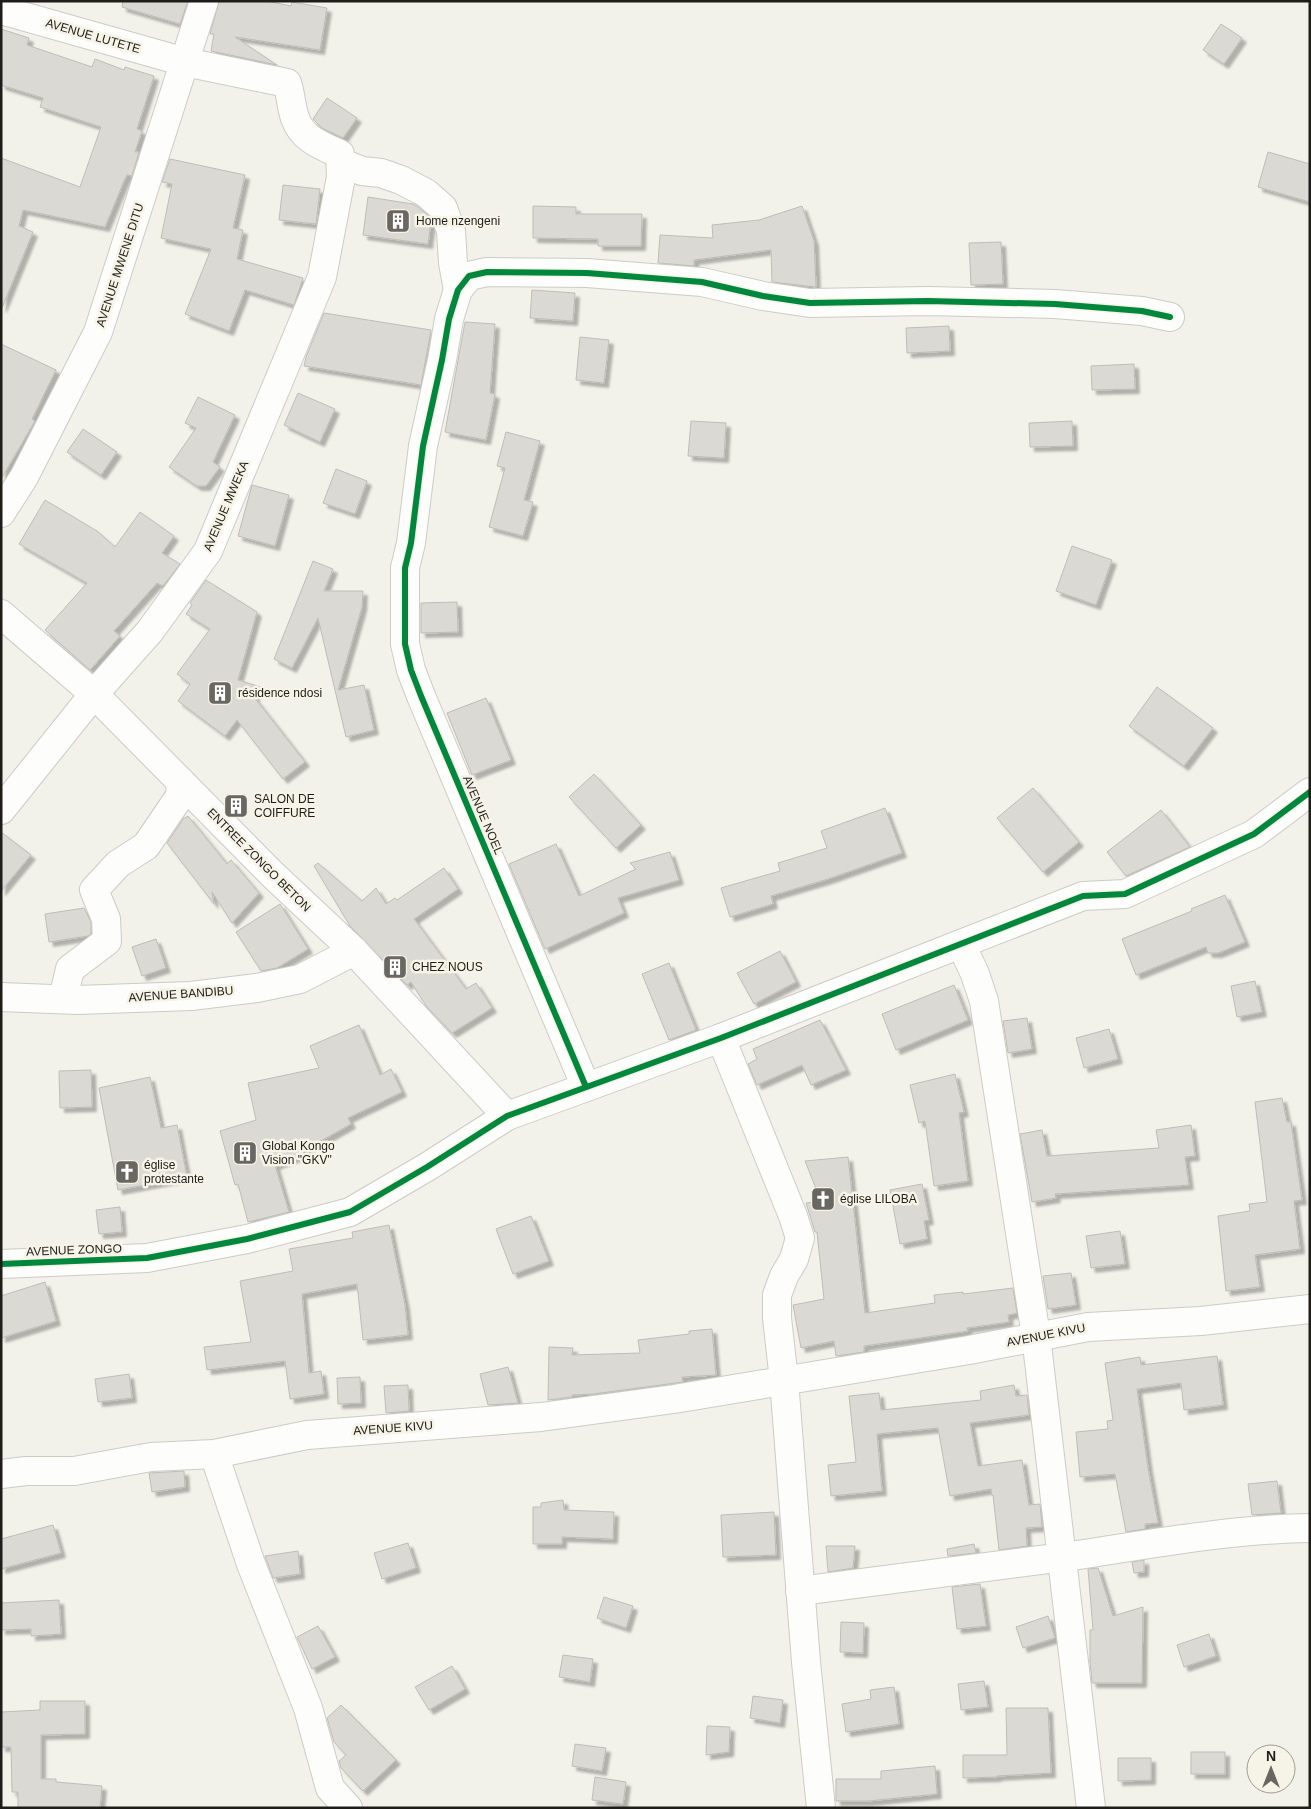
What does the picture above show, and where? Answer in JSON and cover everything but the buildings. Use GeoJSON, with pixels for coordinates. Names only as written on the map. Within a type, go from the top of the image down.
{"type":"FeatureCollection","features":[{"type":"Feature","properties":{"kind":"street","name":"AVENUE MWENE DITU"},"geometry":{"type":"LineString","coordinates":[[1,513],[24,478],[98,332],[204,1]]}},
{"type":"Feature","properties":{"kind":"street","name":"AVENUE LUTETE"},"geometry":{"type":"LineString","coordinates":[[1,10],[186,62],[287,83],[295,118],[301,130],[309,138],[340,154],[341,170]]}},
{"type":"Feature","properties":{"kind":"street"},"geometry":{"type":"LineString","coordinates":[[341,170],[381,172],[402,180],[426,193],[443,208],[452,231],[453,262],[458,290]]}},
{"type":"Feature","properties":{"kind":"street","name":"AVENUE MWEKA"},"geometry":{"type":"LineString","coordinates":[[1,810],[94,694],[150,631],[208,551],[322,277],[341,170]]}},
{"type":"Feature","properties":{"kind":"street"},"geometry":{"type":"LineString","coordinates":[[458,290],[469,276],[486,272],[588,273],[702,282],[763,296],[810,303],[928,301],[1055,304],[1142,312],[1170,317]]}},
{"type":"Feature","properties":{"kind":"street","name":"AVENUE NOEL"},"geometry":{"type":"LineString","coordinates":[[458,290],[449,319],[423,446],[411,543],[405,568],[405,644],[411,670],[586,1087]]}},
{"type":"Feature","properties":{"kind":"street","name":"ENTREE ZONGO BETON"},"geometry":{"type":"LineString","coordinates":[[1,614],[94,694],[272,874],[354,951],[507,1116]]}},
{"type":"Feature","properties":{"kind":"street"},"geometry":{"type":"LineString","coordinates":[[63,999],[70,968],[107,941],[106,919],[94,890],[118,864],[146,846],[180,796],[181,782]]}},
{"type":"Feature","properties":{"kind":"street","name":"AVENUE ZONGO"},"geometry":{"type":"LineString","coordinates":[[1,1264],[147,1258],[247,1239],[350,1212],[427,1167],[507,1116],[721,1038],[1083,896],[1125,894],[1254,834],[1310,792]]}},
{"type":"Feature","properties":{"kind":"street"},"geometry":{"type":"LineString","coordinates":[[960,944],[975,974],[984,1001],[1036,1336],[1091,1808]]}},
{"type":"Feature","properties":{"kind":"street","name":"AVENUE BANDIBU"},"geometry":{"type":"LineString","coordinates":[[1,997],[63,999],[191,996],[256,988],[300,979],[354,951]]}},
{"type":"Feature","properties":{"kind":"street"},"geometry":{"type":"LineString","coordinates":[[721,1038],[793,1216],[800,1238],[794,1259],[784,1276],[777,1296],[777,1318],[784,1380],[800,1591],[821,1808]]}},
{"type":"Feature","properties":{"kind":"street","name":"AVENUE KIVU"},"geometry":{"type":"LineString","coordinates":[[1,1474],[26,1471],[74,1471],[151,1457],[214,1454],[306,1435],[541,1417],[674,1400],[969,1350],[1088,1327],[1201,1321],[1310,1309]]}},
{"type":"Feature","properties":{"kind":"street"},"geometry":{"type":"LineString","coordinates":[[214,1454],[251,1564],[308,1708],[330,1788],[348,1808]]}},
{"type":"Feature","properties":{"kind":"street"},"geometry":{"type":"LineString","coordinates":[[800,1591],[1180,1540],[1284,1528],[1310,1528]]}},
{"type":"Feature","properties":{"kind":"cycle path"},"geometry":{"type":"LineString","coordinates":[[586,1087],[421,696],[411,670],[405,644],[405,568],[411,543],[423,446],[449,319],[458,290],[469,276],[487,272],[587,273],[702,282],[763,296],[810,303],[928,301],[1055,304],[1142,311],[1170,317]]}},
{"type":"Feature","properties":{"kind":"cycle path"},"geometry":{"type":"LineString","coordinates":[[1,1264],[147,1258],[247,1239],[350,1212],[427,1167],[507,1116],[721,1038],[1083,896],[1125,894],[1254,834],[1310,792]]}},
{"type":"Feature","properties":{"kind":"place","name":"Home nzengeni"},"geometry":{"type":"Point","coordinates":[398,221]}},
{"type":"Feature","properties":{"kind":"place","name":"résidence ndosi"},"geometry":{"type":"Point","coordinates":[220,693]}},
{"type":"Feature","properties":{"kind":"place","name":"SALON DE COIFFURE"},"geometry":{"type":"Point","coordinates":[236,806]}},
{"type":"Feature","properties":{"kind":"place","name":"CHEZ NOUS"},"geometry":{"type":"Point","coordinates":[395,967]}},
{"type":"Feature","properties":{"kind":"place","name":"Global Kongo Vision \"GKV\""},"geometry":{"type":"Point","coordinates":[245,1153]}},
{"type":"Feature","properties":{"kind":"place","name":"église protestante"},"geometry":{"type":"Point","coordinates":[127,1172]}},
{"type":"Feature","properties":{"kind":"place","name":"église LILOBA"},"geometry":{"type":"Point","coordinates":[823,1199]}}]}
